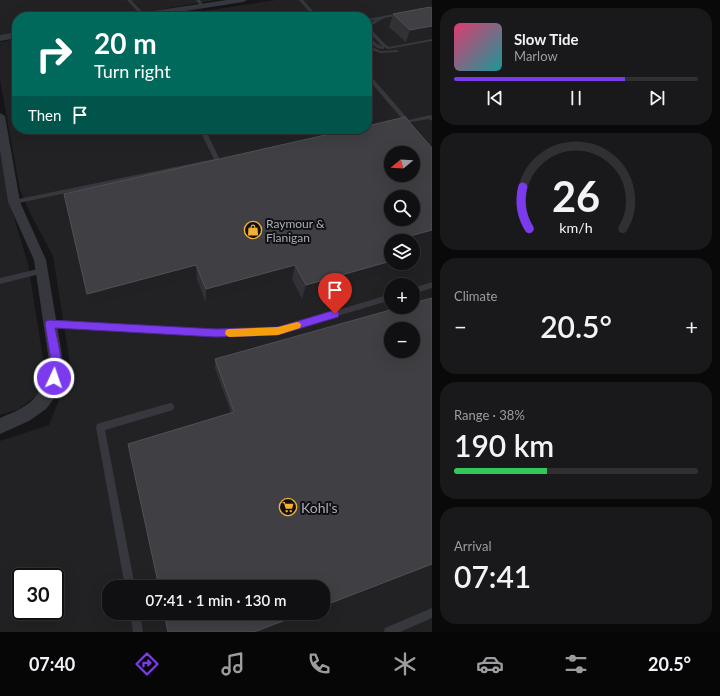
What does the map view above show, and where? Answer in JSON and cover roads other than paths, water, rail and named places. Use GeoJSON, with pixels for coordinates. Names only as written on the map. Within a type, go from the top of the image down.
{"type":"FeatureCollection","features":[{"type":"Feature","properties":{"kind":"street"},"geometry":{"type":"LineString","coordinates":[[161,12],[200,3],[243,0]]}},
{"type":"Feature","properties":{"kind":"street"},"geometry":{"type":"LineString","coordinates":[[0,38],[12,36]]}},
{"type":"Feature","properties":{"kind":"street"},"geometry":{"type":"LineString","coordinates":[[0,116],[14,202],[40,260],[56,361],[54,378],[47,395],[34,411],[0,426]]}},
{"type":"Feature","properties":{"kind":"lane"},"geometry":{"type":"LineString","coordinates":[[129,0],[140,12]]}},
{"type":"Feature","properties":{"kind":"lane"},"geometry":{"type":"LineString","coordinates":[[301,0],[312,12]]}},
{"type":"Feature","properties":{"kind":"lane"},"geometry":{"type":"LineString","coordinates":[[372,19],[403,14]]}},
{"type":"Feature","properties":{"kind":"lane"},"geometry":{"type":"LineString","coordinates":[[372,23],[382,18]]}},
{"type":"Feature","properties":{"kind":"lane"},"geometry":{"type":"LineString","coordinates":[[372,40],[375,45],[381,48],[388,48],[432,40]]}},
{"type":"Feature","properties":{"kind":"lane"},"geometry":{"type":"LineString","coordinates":[[372,48],[380,52],[388,53],[432,45]]}},
{"type":"Feature","properties":{"kind":"lane"},"geometry":{"type":"LineString","coordinates":[[372,81],[407,121]]}},
{"type":"Feature","properties":{"kind":"lane"},"geometry":{"type":"LineString","coordinates":[[393,124],[430,117],[432,119]]}},
{"type":"Feature","properties":{"kind":"lane"},"geometry":{"type":"LineString","coordinates":[[204,134],[217,160]]}},
{"type":"Feature","properties":{"kind":"lane"},"geometry":{"type":"LineString","coordinates":[[14,202],[224,158]]}},
{"type":"Feature","properties":{"kind":"lane"},"geometry":{"type":"LineString","coordinates":[[0,281],[42,271]]}},
{"type":"Feature","properties":{"kind":"lane"},"geometry":{"type":"LineString","coordinates":[[420,289],[432,285]]}},
{"type":"Feature","properties":{"kind":"lane"},"geometry":{"type":"LineString","coordinates":[[50,324],[216,333],[278,331],[384,299]]}},
{"type":"Feature","properties":{"kind":"lane"},"geometry":{"type":"LineString","coordinates":[[129,580],[100,428],[170,407]]}},
{"type":"Feature","properties":{"kind":"lane"},"geometry":{"type":"LineString","coordinates":[[389,632],[432,613]]}},
{"type":"Feature","properties":{"kind":"lane"},"geometry":{"type":"LineString","coordinates":[[136,620],[138,632]]}},
{"type":"Feature","properties":{"kind":"place","name":"Raymour & Flanigan"},"geometry":{"type":"Point","coordinates":[253,230]}},
{"type":"Feature","properties":{"kind":"place","name":"Kohl's"},"geometry":{"type":"Point","coordinates":[288,507]}}]}
